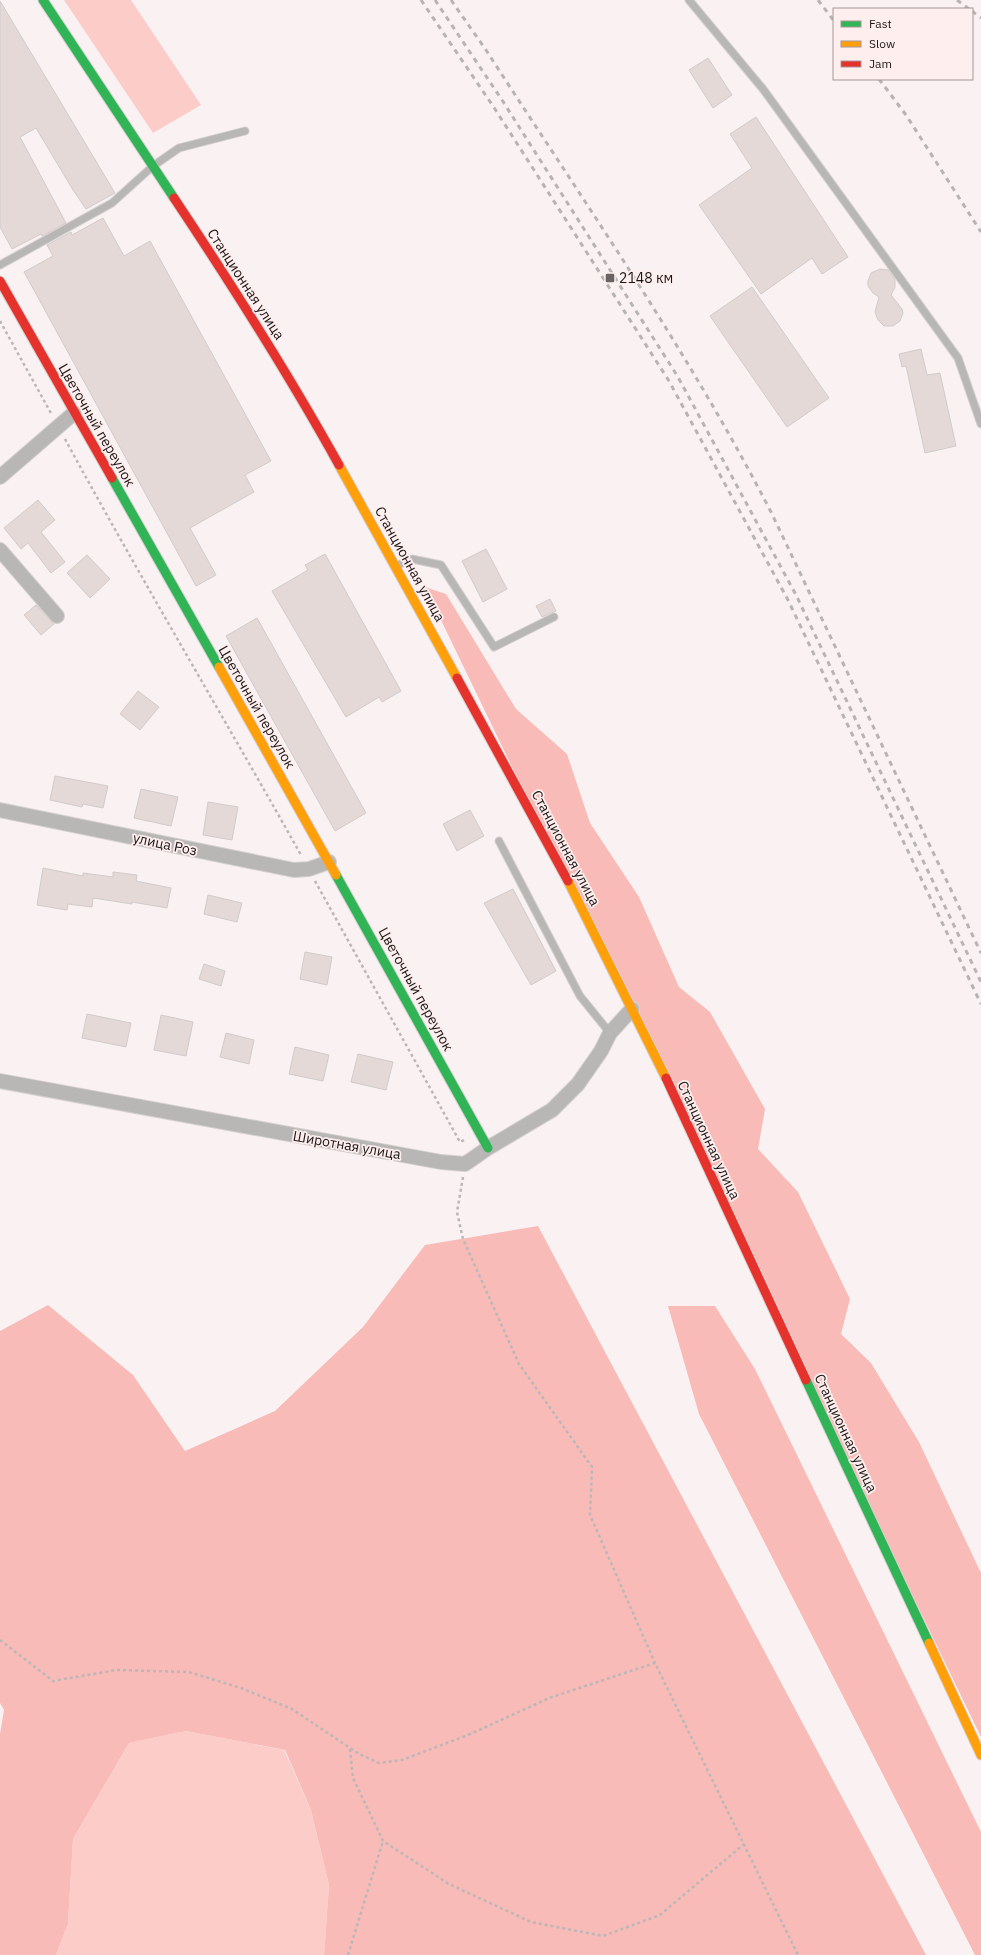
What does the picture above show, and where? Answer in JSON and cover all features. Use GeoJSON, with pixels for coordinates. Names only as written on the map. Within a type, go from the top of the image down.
{"type":"FeatureCollection","features":[{"type":"Feature","properties":{"kind":"street","name":"Станционная улица"},"geometry":{"type":"LineString","coordinates":[[43,0],[235,290],[292,382],[396,566],[560,865],[632,1009],[981,1755]]}},
{"type":"Feature","properties":{"kind":"street","name":"Цветочный переулок"},"geometry":{"type":"LineString","coordinates":[[0,281],[329,862],[488,1148]]}},
{"type":"Feature","properties":{"kind":"street"},"geometry":{"type":"LineString","coordinates":[[0,477],[74,413]]}},
{"type":"Feature","properties":{"kind":"street"},"geometry":{"type":"LineString","coordinates":[[0,550],[57,616]]}},
{"type":"Feature","properties":{"kind":"street","name":"улица Роз"},"geometry":{"type":"LineString","coordinates":[[0,810],[294,870],[309,869],[329,862]]}},
{"type":"Feature","properties":{"kind":"street"},"geometry":{"type":"LineString","coordinates":[[465,1164],[488,1148],[552,1110],[578,1084],[601,1051],[610,1033],[632,1009]]}},
{"type":"Feature","properties":{"kind":"street","name":"Широтная улица"},"geometry":{"type":"LineString","coordinates":[[0,1081],[441,1162],[465,1164]]}},
{"type":"Feature","properties":{"kind":"lane"},"geometry":{"type":"LineString","coordinates":[[689,0],[764,89],[958,358],[981,424]]}},
{"type":"Feature","properties":{"kind":"lane"},"geometry":{"type":"LineString","coordinates":[[0,265],[112,204],[153,166],[179,148],[245,131]]}},
{"type":"Feature","properties":{"kind":"lane"},"geometry":{"type":"LineString","coordinates":[[396,566],[412,559],[441,565],[494,647],[554,618]]}},
{"type":"Feature","properties":{"kind":"lane"},"geometry":{"type":"LineString","coordinates":[[499,841],[580,996],[610,1033]]}},
{"type":"Feature","properties":{"kind":"path"},"geometry":{"type":"LineString","coordinates":[[465,1164],[457,1212],[463,1239],[519,1364],[592,1467],[590,1515],[656,1663],[798,1955]]}},
{"type":"Feature","properties":{"kind":"path"},"geometry":{"type":"LineString","coordinates":[[0,1640],[53,1681],[116,1670],[189,1672],[234,1686],[292,1709],[350,1749],[379,1764],[402,1760],[468,1735],[549,1698],[656,1663]]}},
{"type":"Feature","properties":{"kind":"path"},"geometry":{"type":"LineString","coordinates":[[350,1749],[353,1778],[383,1840],[449,1884],[531,1922],[603,1936],[660,1915],[744,1844]]}},
{"type":"Feature","properties":{"kind":"path"},"geometry":{"type":"LineString","coordinates":[[348,1955],[383,1840]]}},
{"type":"Feature","properties":{"kind":"shaded area"},"geometry":{"type":"Polygon","coordinates":[[[64,0],[131,0],[201,105],[153,133],[64,0]]]}},
{"type":"Feature","properties":{"kind":"shaded area"},"geometry":{"type":"Polygon","coordinates":[[[425,587],[446,594],[516,709],[567,754],[590,823],[639,897],[679,987],[710,1012],[765,1109],[758,1149],[798,1192],[850,1299],[841,1334],[871,1363],[919,1442],[981,1573],[981,1737],[425,587]]]}},
{"type":"Feature","properties":{"kind":"shaded area"},"geometry":{"type":"Polygon","coordinates":[[[538,1226],[926,1955],[324,1955],[329,1885],[311,1810],[285,1750],[186,1731],[129,1743],[73,1839],[68,1924],[56,1955],[0,1955],[0,1734],[4,1710],[0,1703],[0,1331],[48,1305],[133,1375],[185,1451],[275,1411],[363,1327],[425,1245],[538,1226]]]}},
{"type":"Feature","properties":{"kind":"shaded area"},"geometry":{"type":"Polygon","coordinates":[[[668,1306],[715,1306],[755,1369],[981,1832],[981,1955],[975,1955],[699,1414],[668,1306]]]}},
{"type":"Feature","properties":{"kind":"shaded area"},"geometry":{"type":"Polygon","coordinates":[[[186,1731],[284,1750],[311,1810],[329,1885],[324,1955],[56,1955],[68,1924],[73,1839],[129,1743],[186,1731]]]}},
{"type":"Feature","properties":{"kind":"building"},"geometry":{"type":"Polygon","coordinates":[[[0,1],[115,193],[86,209],[36,128],[20,137],[66,223],[42,236],[41,234],[12,249],[0,227],[0,1]]]}},
{"type":"Feature","properties":{"kind":"building"},"geometry":{"type":"Polygon","coordinates":[[[708,58],[732,95],[713,108],[689,70],[708,58]]]}},
{"type":"Feature","properties":{"kind":"building"},"geometry":{"type":"Polygon","coordinates":[[[756,117],[848,257],[822,274],[812,258],[761,294],[699,205],[752,168],[730,134],[756,117]]]}},
{"type":"Feature","properties":{"kind":"building"},"geometry":{"type":"Polygon","coordinates":[[[103,218],[124,256],[150,241],[271,461],[245,475],[254,492],[190,528],[216,575],[196,586],[24,272],[53,256],[47,245],[71,232],[72,235],[103,218]]]}},
{"type":"Feature","properties":{"kind":"building"},"geometry":{"type":"Polygon","coordinates":[[[880,269],[888,270],[895,279],[895,287],[891,295],[902,309],[903,313],[900,321],[893,326],[884,326],[878,320],[875,312],[879,297],[873,293],[868,286],[871,273],[880,269]]]}},
{"type":"Feature","properties":{"kind":"building"},"geometry":{"type":"Polygon","coordinates":[[[752,287],[829,398],[787,427],[710,316],[752,287]]]}},
{"type":"Feature","properties":{"kind":"building"},"geometry":{"type":"Polygon","coordinates":[[[921,349],[927,375],[940,373],[956,446],[925,453],[906,366],[902,367],[899,354],[921,349]]]}},
{"type":"Feature","properties":{"kind":"building"},"geometry":{"type":"Polygon","coordinates":[[[38,500],[55,520],[41,532],[65,562],[51,573],[28,543],[21,549],[4,528],[38,500]]]}},
{"type":"Feature","properties":{"kind":"building"},"geometry":{"type":"Polygon","coordinates":[[[486,549],[507,589],[483,602],[462,561],[486,549]]]}},
{"type":"Feature","properties":{"kind":"building"},"geometry":{"type":"Polygon","coordinates":[[[325,554],[401,691],[382,702],[379,697],[346,717],[272,591],[308,570],[305,565],[325,554]]]}},
{"type":"Feature","properties":{"kind":"building"},"geometry":{"type":"Polygon","coordinates":[[[87,555],[110,579],[90,598],[67,573],[87,555]]]}},
{"type":"Feature","properties":{"kind":"building"},"geometry":{"type":"Polygon","coordinates":[[[550,599],[556,611],[542,617],[536,606],[550,599]]]}},
{"type":"Feature","properties":{"kind":"building"},"geometry":{"type":"Polygon","coordinates":[[[36,605],[54,624],[41,635],[24,615],[36,605]]]}},
{"type":"Feature","properties":{"kind":"building"},"geometry":{"type":"Polygon","coordinates":[[[257,618],[366,813],[335,831],[226,636],[257,618]]]}},
{"type":"Feature","properties":{"kind":"building"},"geometry":{"type":"Polygon","coordinates":[[[138,691],[159,707],[140,730],[120,714],[138,691]]]}},
{"type":"Feature","properties":{"kind":"building"},"geometry":{"type":"Polygon","coordinates":[[[55,776],[108,786],[103,808],[83,804],[82,807],[50,800],[55,776]]]}},
{"type":"Feature","properties":{"kind":"building"},"geometry":{"type":"Polygon","coordinates":[[[141,789],[178,797],[171,826],[134,818],[141,789]]]}},
{"type":"Feature","properties":{"kind":"building"},"geometry":{"type":"Polygon","coordinates":[[[208,802],[238,807],[232,840],[203,835],[208,802]]]}},
{"type":"Feature","properties":{"kind":"building"},"geometry":{"type":"Polygon","coordinates":[[[470,810],[484,836],[457,851],[443,824],[470,810]]]}},
{"type":"Feature","properties":{"kind":"building"},"geometry":{"type":"Polygon","coordinates":[[[43,868],[83,876],[83,873],[113,877],[113,872],[137,875],[136,881],[171,888],[167,908],[132,902],[132,904],[93,898],[92,907],[68,904],[67,910],[37,905],[43,868]]]}},
{"type":"Feature","properties":{"kind":"building"},"geometry":{"type":"Polygon","coordinates":[[[513,889],[556,971],[531,985],[484,903],[513,889]]]}},
{"type":"Feature","properties":{"kind":"building"},"geometry":{"type":"Polygon","coordinates":[[[208,895],[242,903],[237,922],[204,914],[208,895]]]}},
{"type":"Feature","properties":{"kind":"building"},"geometry":{"type":"Polygon","coordinates":[[[305,952],[332,957],[327,985],[300,979],[305,952]]]}},
{"type":"Feature","properties":{"kind":"building"},"geometry":{"type":"Polygon","coordinates":[[[204,964],[225,971],[221,986],[199,979],[204,964]]]}},
{"type":"Feature","properties":{"kind":"building"},"geometry":{"type":"Polygon","coordinates":[[[87,1014],[131,1023],[126,1047],[82,1038],[87,1014]]]}},
{"type":"Feature","properties":{"kind":"building"},"geometry":{"type":"Polygon","coordinates":[[[161,1015],[193,1022],[186,1056],[154,1050],[161,1015]]]}},
{"type":"Feature","properties":{"kind":"building"},"geometry":{"type":"Polygon","coordinates":[[[226,1033],[254,1040],[249,1064],[220,1057],[226,1033]]]}},
{"type":"Feature","properties":{"kind":"building"},"geometry":{"type":"Polygon","coordinates":[[[295,1047],[329,1055],[323,1081],[289,1074],[295,1047]]]}},
{"type":"Feature","properties":{"kind":"building"},"geometry":{"type":"Polygon","coordinates":[[[358,1054],[393,1062],[386,1090],[351,1082],[358,1054]]]}},
{"type":"Feature","properties":{"kind":"railway"},"geometry":{"type":"LineString","coordinates":[[421,0],[493,106],[669,381],[788,600],[981,1004]]}},
{"type":"Feature","properties":{"kind":"railway"},"geometry":{"type":"LineString","coordinates":[[435,0],[502,100],[678,377],[796,595],[981,982]]}},
{"type":"Feature","properties":{"kind":"railway"},"geometry":{"type":"LineString","coordinates":[[451,0],[486,50],[635,278],[671,336],[740,454],[772,514],[981,953]]}},
{"type":"Feature","properties":{"kind":"railway"},"geometry":{"type":"LineString","coordinates":[[818,0],[833,20]]}},
{"type":"Feature","properties":{"kind":"railway"},"geometry":{"type":"LineString","coordinates":[[957,0],[968,8]]}},
{"type":"Feature","properties":{"kind":"railway"},"geometry":{"type":"LineString","coordinates":[[973,12],[981,18]]}},
{"type":"Feature","properties":{"kind":"railway"},"geometry":{"type":"LineString","coordinates":[[880,80],[906,115],[981,232]]}},
{"type":"Feature","properties":{"kind":"traffic: fast"},"geometry":{"type":"LineString","coordinates":[[43,0],[174,198]]}},
{"type":"Feature","properties":{"kind":"traffic: fast"},"geometry":{"type":"LineString","coordinates":[[112,478],[219,667]]}},
{"type":"Feature","properties":{"kind":"traffic: fast"},"geometry":{"type":"LineString","coordinates":[[336,875],[488,1148]]}},
{"type":"Feature","properties":{"kind":"traffic: fast"},"geometry":{"type":"LineString","coordinates":[[806,1380],[929,1643]]}},
{"type":"Feature","properties":{"kind":"traffic: slow"},"geometry":{"type":"LineString","coordinates":[[339,465],[457,678]]}},
{"type":"Feature","properties":{"kind":"traffic: slow"},"geometry":{"type":"LineString","coordinates":[[219,667],[336,875]]}},
{"type":"Feature","properties":{"kind":"traffic: slow"},"geometry":{"type":"LineString","coordinates":[[568,881],[666,1078]]}},
{"type":"Feature","properties":{"kind":"traffic: slow"},"geometry":{"type":"LineString","coordinates":[[929,1643],[981,1755]]}},
{"type":"Feature","properties":{"kind":"traffic: jam"},"geometry":{"type":"LineString","coordinates":[[174,198],[259,330],[339,465]]}},
{"type":"Feature","properties":{"kind":"traffic: jam"},"geometry":{"type":"LineString","coordinates":[[0,281],[112,478]]}},
{"type":"Feature","properties":{"kind":"traffic: jam"},"geometry":{"type":"LineString","coordinates":[[457,678],[568,881]]}},
{"type":"Feature","properties":{"kind":"traffic: jam"},"geometry":{"type":"LineString","coordinates":[[666,1078],[806,1380]]}},
{"type":"Feature","properties":{"kind":"place","name":"2148 км"},"geometry":{"type":"Point","coordinates":[610,278]}}]}
